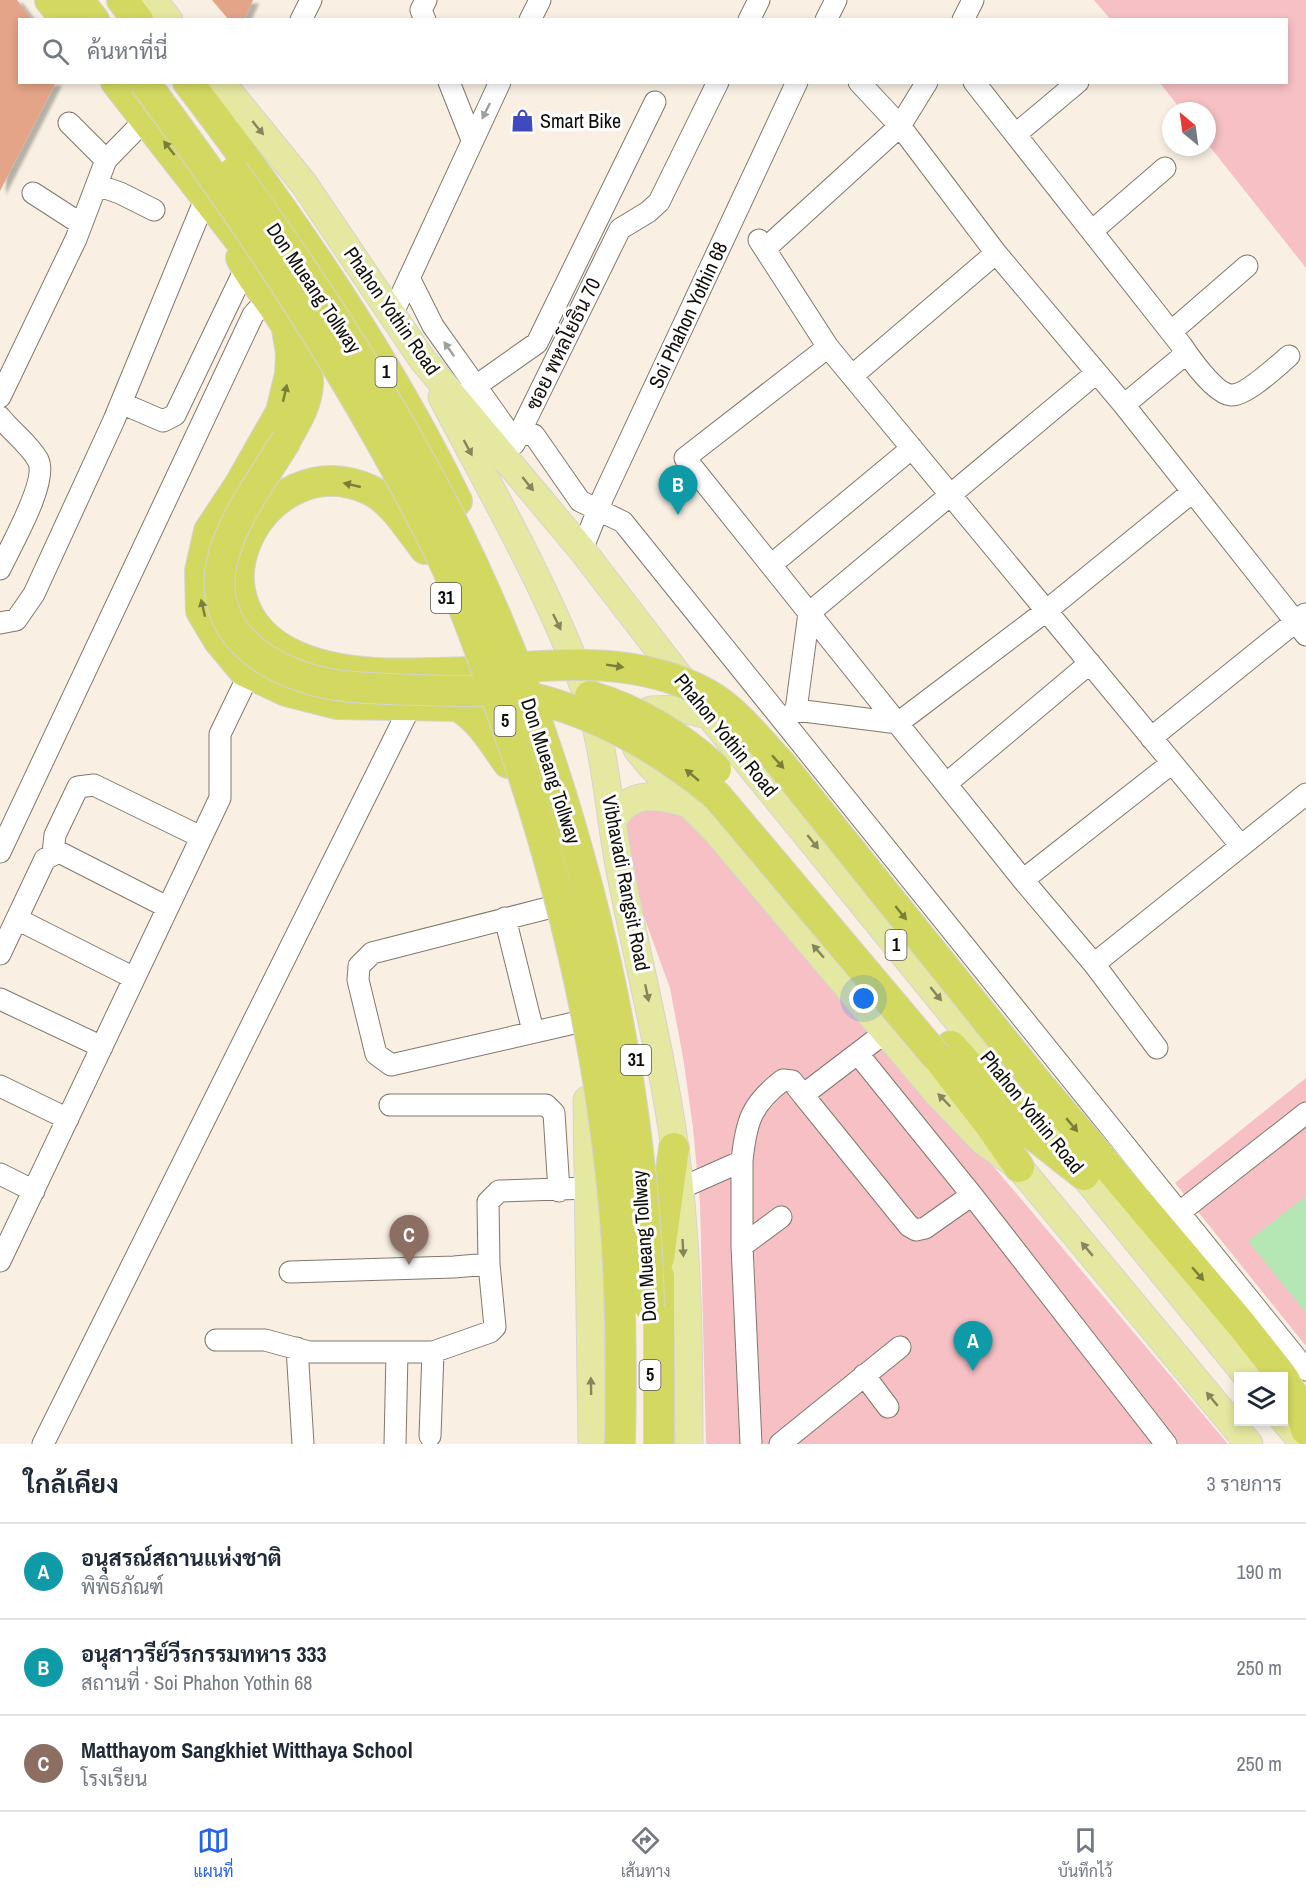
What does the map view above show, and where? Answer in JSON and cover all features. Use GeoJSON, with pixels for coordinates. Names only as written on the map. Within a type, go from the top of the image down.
{"type":"FeatureCollection","features":[{"type":"Feature","properties":{"kind":"highway"},"geometry":{"type":"LineString","coordinates":[[50,0],[64,18]]}},
{"type":"Feature","properties":{"kind":"highway"},"geometry":{"type":"LineString","coordinates":[[78,0],[92,18]]}},
{"type":"Feature","properties":{"kind":"highway"},"geometry":{"type":"LineString","coordinates":[[103,0],[116,18]]}},
{"type":"Feature","properties":{"kind":"highway"},"geometry":{"type":"LineString","coordinates":[[122,0],[136,18]]}},
{"type":"Feature","properties":{"kind":"highway"},"geometry":{"type":"LineString","coordinates":[[119,84],[315,340],[390,475],[425,549]]}},
{"type":"Feature","properties":{"kind":"highway","name":"Don Mueang Tollway"},"geometry":{"type":"LineString","coordinates":[[146,84],[198,154],[253,236],[320,340],[380,443],[437,548],[485,665],[526,782],[580,984],[600,1092],[612,1186],[619,1270],[622,1365],[620,1444]]}},
{"type":"Feature","properties":{"kind":"highway","name":"Don Mueang Tollway"},"geometry":{"type":"LineString","coordinates":[[169,84],[292,253],[393,410],[482,586],[524,687],[586,883],[610,984],[628,1079],[648,1263],[650,1444]]}},
{"type":"Feature","properties":{"kind":"highway","name":"Phahon Yothin Road"},"geometry":{"type":"LineString","coordinates":[[189,84],[285,212],[349,310],[428,442],[490,569],[538,688]]}},
{"type":"Feature","properties":{"kind":"highway"},"geometry":{"type":"LineString","coordinates":[[229,228],[246,267],[303,356],[308,383],[302,411],[236,526],[224,555],[220,591],[227,619],[244,642],[276,668],[297,677],[352,687],[503,692],[562,707],[611,725],[672,760],[717,796],[944,1051],[1023,1127],[1083,1175]]}},
{"type":"Feature","properties":{"kind":"highway"},"geometry":{"type":"LineString","coordinates":[[287,329],[290,374],[281,412],[209,531],[200,571],[201,611],[219,640],[249,674],[286,691],[337,704],[458,706],[471,714],[508,764]]}},
{"type":"Feature","properties":{"kind":"highway"},"geometry":{"type":"LineString","coordinates":[[425,549],[385,500],[370,490],[352,484],[333,482],[313,485],[294,490],[269,506],[249,535],[242,553],[237,573],[238,593],[245,609],[261,631],[282,649],[306,660],[356,671],[473,672],[535,666],[605,665],[653,673],[708,695],[741,722],[781,764],[1035,1080],[1241,1324],[1278,1372]]}},
{"type":"Feature","properties":{"kind":"highway","name":"31"},"geometry":{"type":"LineString","coordinates":[[425,549],[481,680],[508,764],[548,908],[574,1023],[608,1232],[611,1444]]}},
{"type":"Feature","properties":{"kind":"highway"},"geometry":{"type":"LineString","coordinates":[[473,672],[550,684],[596,698],[667,731],[701,755],[735,788],[944,1051],[1019,1167]]}},
{"type":"Feature","properties":{"kind":"highway","name":"Vibhavadi Rangsit Road"},"geometry":{"type":"LineString","coordinates":[[538,688],[603,895],[628,1000],[642,1100],[659,1258],[659,1444]]}},
{"type":"Feature","properties":{"kind":"highway"},"geometry":{"type":"LineString","coordinates":[[659,1258],[675,1148]]}},
{"type":"Feature","properties":{"kind":"highway"},"geometry":{"type":"LineString","coordinates":[[1288,1387],[1300,1409],[1306,1430]]}},
{"type":"Feature","properties":{"kind":"main road"},"geometry":{"type":"LineString","coordinates":[[153,0],[167,18]]}},
{"type":"Feature","properties":{"kind":"main road","name":"Phahon Yothin Road"},"geometry":{"type":"LineString","coordinates":[[222,84],[304,184],[422,359],[467,393],[507,458],[582,550],[709,716],[1242,1372]]}},
{"type":"Feature","properties":{"kind":"main road","name":"Vibhavadi Rangsit Road"},"geometry":{"type":"LineString","coordinates":[[422,359],[561,630],[585,690],[614,819],[619,868],[653,1018],[675,1148],[680,1189],[687,1310],[689,1444]]}},
{"type":"Feature","properties":{"kind":"main road"},"geometry":{"type":"LineString","coordinates":[[709,716],[683,709],[651,710],[641,715],[632,725],[631,735],[637,749],[716,831],[938,1094],[975,1132],[1019,1167],[1249,1444]]}},
{"type":"Feature","properties":{"kind":"main road"},"geometry":{"type":"LineString","coordinates":[[614,819],[620,808],[644,796],[659,796],[691,805]]}},
{"type":"Feature","properties":{"kind":"main road","name":"31"},"geometry":{"type":"LineString","coordinates":[[587,1100],[592,1444]]}},
{"type":"Feature","properties":{"kind":"main road"},"geometry":{"type":"LineString","coordinates":[[1288,1425],[1304,1444]]}},
{"type":"Feature","properties":{"kind":"street"},"geometry":{"type":"LineString","coordinates":[[303,18],[311,0]]}},
{"type":"Feature","properties":{"kind":"street"},"geometry":{"type":"LineString","coordinates":[[424,18],[421,10],[426,0]]}},
{"type":"Feature","properties":{"kind":"street"},"geometry":{"type":"LineString","coordinates":[[531,18],[540,0]]}},
{"type":"Feature","properties":{"kind":"street"},"geometry":{"type":"LineString","coordinates":[[750,18],[759,0]]}},
{"type":"Feature","properties":{"kind":"street"},"geometry":{"type":"LineString","coordinates":[[827,18],[836,0]]}},
{"type":"Feature","properties":{"kind":"street"},"geometry":{"type":"LineString","coordinates":[[964,18],[973,0]]}},
{"type":"Feature","properties":{"kind":"street"},"geometry":{"type":"LineString","coordinates":[[450,84],[472,140]]}},
{"type":"Feature","properties":{"kind":"street"},"geometry":{"type":"LineString","coordinates":[[392,315],[499,84]]}},
{"type":"Feature","properties":{"kind":"street","name":"ซอย พหลโยธิน 70"},"geometry":{"type":"LineString","coordinates":[[507,458],[620,229],[648,212],[659,202],[717,84]]}},
{"type":"Feature","properties":{"kind":"street","name":"Soi Phahon Yothin 68"},"geometry":{"type":"LineString","coordinates":[[582,550],[598,510],[796,84]]}},
{"type":"Feature","properties":{"kind":"street"},"geometry":{"type":"LineString","coordinates":[[861,84],[900,126],[996,253],[1095,374],[1124,405],[1191,493],[1302,623],[1151,738]]}},
{"type":"Feature","properties":{"kind":"street"},"geometry":{"type":"LineString","coordinates":[[926,84],[900,126],[762,244],[828,347],[1241,846]]}},
{"type":"Feature","properties":{"kind":"street"},"geometry":{"type":"LineString","coordinates":[[976,84],[1177,338],[1194,365],[1224,393],[1233,395],[1245,390],[1289,356]]}},
{"type":"Feature","properties":{"kind":"street"},"geometry":{"type":"LineString","coordinates":[[1016,134],[1076,84]]}},
{"type":"Feature","properties":{"kind":"street"},"geometry":{"type":"LineString","coordinates":[[467,393],[537,343],[655,102]]}},
{"type":"Feature","properties":{"kind":"street"},"geometry":{"type":"LineString","coordinates":[[0,397],[81,224],[106,160],[146,119]]}},
{"type":"Feature","properties":{"kind":"street"},"geometry":{"type":"LineString","coordinates":[[69,123],[106,160]]}},
{"type":"Feature","properties":{"kind":"street"},"geometry":{"type":"LineString","coordinates":[[1092,231],[1166,168]]}},
{"type":"Feature","properties":{"kind":"street"},"geometry":{"type":"LineString","coordinates":[[97,185],[120,193],[154,210]]}},
{"type":"Feature","properties":{"kind":"street"},"geometry":{"type":"LineString","coordinates":[[33,193],[81,224]]}},
{"type":"Feature","properties":{"kind":"street"},"geometry":{"type":"LineString","coordinates":[[0,623],[16,620],[34,594],[121,403],[206,197]]}},
{"type":"Feature","properties":{"kind":"street"},"geometry":{"type":"LineString","coordinates":[[852,376],[996,253]]}},
{"type":"Feature","properties":{"kind":"street"},"geometry":{"type":"LineString","coordinates":[[1177,338],[1247,266]]}},
{"type":"Feature","properties":{"kind":"street"},"geometry":{"type":"LineString","coordinates":[[121,403],[163,421],[175,415],[246,267]]}},
{"type":"Feature","properties":{"kind":"street"},"geometry":{"type":"LineString","coordinates":[[409,278],[467,393],[507,430],[534,435],[580,501],[623,522],[791,715],[1306,1370]]}},
{"type":"Feature","properties":{"kind":"street"},"geometry":{"type":"LineString","coordinates":[[0,852],[196,433],[253,315],[267,299]]}},
{"type":"Feature","properties":{"kind":"street"},"geometry":{"type":"LineString","coordinates":[[1124,405],[1183,356],[1177,338]]}},
{"type":"Feature","properties":{"kind":"street"},"geometry":{"type":"LineString","coordinates":[[828,347],[685,458],[1023,880],[1094,964],[1158,1048]]}},
{"type":"Feature","properties":{"kind":"street"},"geometry":{"type":"LineString","coordinates":[[791,715],[809,613],[1095,374]]}},
{"type":"Feature","properties":{"kind":"street"},"geometry":{"type":"LineString","coordinates":[[0,417],[38,460],[41,472],[37,488],[0,569]]}},
{"type":"Feature","properties":{"kind":"street"},"geometry":{"type":"LineString","coordinates":[[771,565],[912,448]]}},
{"type":"Feature","properties":{"kind":"street"},"geometry":{"type":"LineString","coordinates":[[791,715],[898,723],[1046,611],[1191,493]]}},
{"type":"Feature","properties":{"kind":"street"},"geometry":{"type":"LineString","coordinates":[[946,784],[1090,663]]}},
{"type":"Feature","properties":{"kind":"street"},"geometry":{"type":"LineString","coordinates":[[0,1260],[220,798],[220,734],[249,674]]}},
{"type":"Feature","properties":{"kind":"street"},"geometry":{"type":"LineString","coordinates":[[43,1444],[411,705]]}},
{"type":"Feature","properties":{"kind":"street"},"geometry":{"type":"LineString","coordinates":[[1023,880],[1172,763]]}},
{"type":"Feature","properties":{"kind":"street"},"geometry":{"type":"LineString","coordinates":[[53,853],[55,835],[78,787],[86,784],[94,785],[201,837]]}},
{"type":"Feature","properties":{"kind":"street"},"geometry":{"type":"LineString","coordinates":[[1094,964],[1306,794]]}},
{"type":"Feature","properties":{"kind":"street"},"geometry":{"type":"LineString","coordinates":[[0,954],[45,859],[53,853],[59,852],[167,907]]}},
{"type":"Feature","properties":{"kind":"street"},"geometry":{"type":"LineString","coordinates":[[548,908],[372,953],[359,966],[358,980],[376,1054],[391,1065],[574,1023]]}},
{"type":"Feature","properties":{"kind":"street"},"geometry":{"type":"LineString","coordinates":[[505,918],[533,1031]]}},
{"type":"Feature","properties":{"kind":"street"},"geometry":{"type":"LineString","coordinates":[[16,919],[134,978]]}},
{"type":"Feature","properties":{"kind":"street"},"geometry":{"type":"LineString","coordinates":[[0,999],[102,1047]]}},
{"type":"Feature","properties":{"kind":"street"},"geometry":{"type":"LineString","coordinates":[[803,1095],[886,1031]]}},
{"type":"Feature","properties":{"kind":"street"},"geometry":{"type":"LineString","coordinates":[[858,1054],[972,1195],[1166,1444]]}},
{"type":"Feature","properties":{"kind":"street"},"geometry":{"type":"LineString","coordinates":[[751,1444],[742,1246],[742,1161],[746,1130],[752,1111],[766,1092],[783,1080],[792,1081],[909,1226],[916,1230],[925,1228],[972,1195]]}},
{"type":"Feature","properties":{"kind":"street"},"geometry":{"type":"LineString","coordinates":[[0,1086],[68,1119]]}},
{"type":"Feature","properties":{"kind":"street"},"geometry":{"type":"LineString","coordinates":[[390,1105],[546,1105],[554,1113],[559,1191]]}},
{"type":"Feature","properties":{"kind":"street"},"geometry":{"type":"LineString","coordinates":[[1180,1212],[1306,1113]]}},
{"type":"Feature","properties":{"kind":"street"},"geometry":{"type":"LineString","coordinates":[[680,1189],[742,1161]]}},
{"type":"Feature","properties":{"kind":"street"},"geometry":{"type":"LineString","coordinates":[[0,1174],[34,1191]]}},
{"type":"Feature","properties":{"kind":"street"},"geometry":{"type":"LineString","coordinates":[[216,1340],[266,1340],[309,1352],[433,1352],[490,1332],[495,1327],[489,1264],[488,1202],[492,1196],[499,1191],[559,1191],[589,1188]]}},
{"type":"Feature","properties":{"kind":"street"},"geometry":{"type":"LineString","coordinates":[[742,1246],[782,1217]]}},
{"type":"Feature","properties":{"kind":"street"},"geometry":{"type":"LineString","coordinates":[[290,1272],[489,1264]]}},
{"type":"Feature","properties":{"kind":"street"},"geometry":{"type":"LineString","coordinates":[[780,1444],[900,1347]]}},
{"type":"Feature","properties":{"kind":"street"},"geometry":{"type":"LineString","coordinates":[[297,1348],[303,1444]]}},
{"type":"Feature","properties":{"kind":"street"},"geometry":{"type":"LineString","coordinates":[[430,1436],[433,1352]]}},
{"type":"Feature","properties":{"kind":"street"},"geometry":{"type":"LineString","coordinates":[[395,1444],[397,1353]]}},
{"type":"Feature","properties":{"kind":"street"},"geometry":{"type":"LineString","coordinates":[[864,1375],[888,1407]]}},
{"type":"Feature","properties":{"kind":"shaded area"},"geometry":{"type":"Polygon","coordinates":[[[1094,0],[1306,0],[1306,268],[1216,154],[1216,102],[1175,102],[1161,84],[1288,84],[1288,18],[1109,18],[1094,0]]]}},
{"type":"Feature","properties":{"kind":"shaded area"},"geometry":{"type":"Polygon","coordinates":[[[624,809],[694,812],[1228,1444],[706,1444],[700,1203],[693,1128],[670,988],[640,906],[619,868],[624,809]]]}},
{"type":"Feature","properties":{"kind":"shaded area"},"geometry":{"type":"Polygon","coordinates":[[[1306,1078],[1306,1346],[1175,1183],[1306,1078]]]}},
{"type":"Feature","properties":{"kind":"shaded area"},"geometry":{"type":"Polygon","coordinates":[[[1306,1196],[1306,1313],[1248,1241],[1306,1196]]]}},
{"type":"Feature","properties":{"kind":"building"},"geometry":{"type":"Polygon","coordinates":[[[0,0],[17,0],[30,18],[18,18],[18,84],[55,84],[0,191],[0,0]]]}},
{"type":"Feature","properties":{"kind":"building"},"geometry":{"type":"Polygon","coordinates":[[[212,0],[253,0],[245,18],[227,18],[212,0]]]}},
{"type":"Feature","properties":{"kind":"place","name":"Smart Bike"},"geometry":{"type":"Point","coordinates":[522,121]}},
{"type":"Feature","properties":{"kind":"place","name":"อนุสาวรีย์วีรกรรมทหาร 333"},"geometry":{"type":"Point","coordinates":[678,515]}},
{"type":"Feature","properties":{"kind":"place","name":"Matthayom Sangkhiet Witthaya School"},"geometry":{"type":"Point","coordinates":[409,1265]}},
{"type":"Feature","properties":{"kind":"place","name":"อนุสรณ์สถานแห่งชาติ"},"geometry":{"type":"Point","coordinates":[973,1371]}}]}
